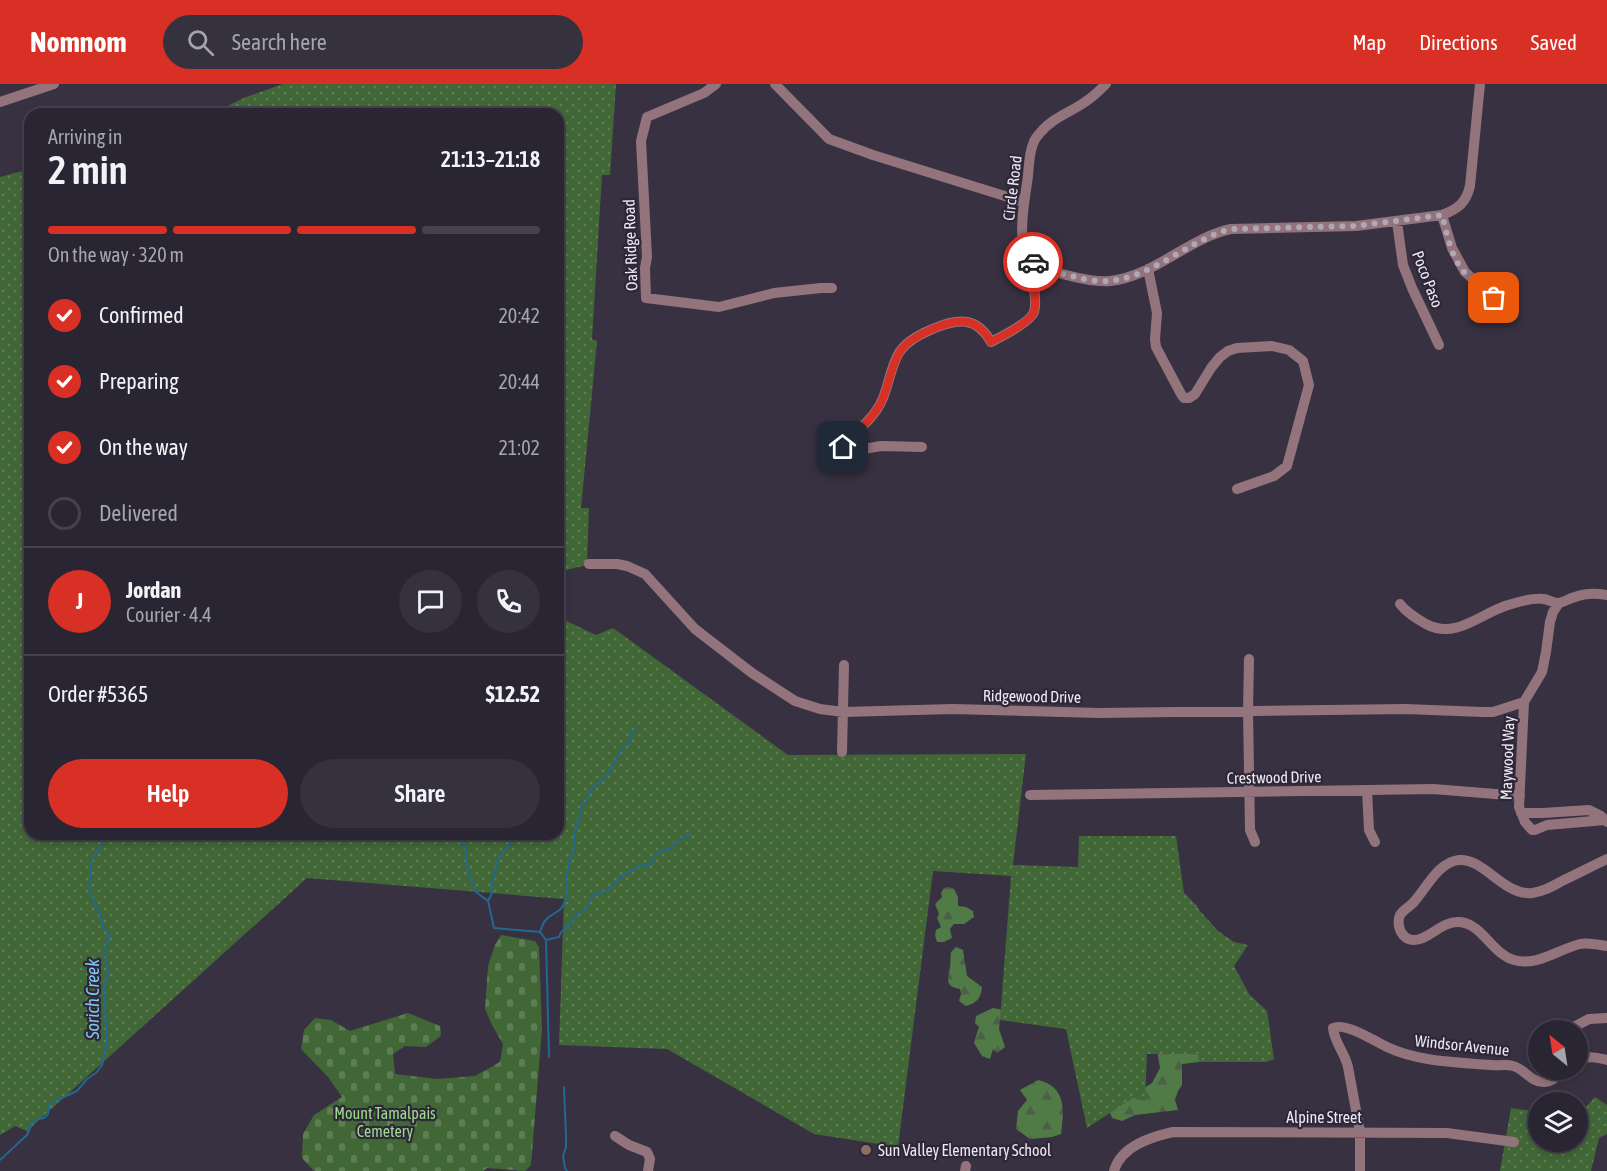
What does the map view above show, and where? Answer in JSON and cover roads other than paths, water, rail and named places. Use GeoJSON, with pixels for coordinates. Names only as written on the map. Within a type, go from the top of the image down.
{"type":"FeatureCollection","features":[{"type":"Feature","properties":{"kind":"street"},"geometry":{"type":"LineString","coordinates":[[0,102],[54,84]]}},
{"type":"Feature","properties":{"kind":"street","name":"Oak Ridge Road"},"geometry":{"type":"LineString","coordinates":[[716,84],[704,93],[647,117],[641,141],[647,257],[646,298],[719,308],[774,293],[832,288]]}},
{"type":"Feature","properties":{"kind":"street"},"geometry":{"type":"LineString","coordinates":[[775,84],[829,139],[1024,202]]}},
{"type":"Feature","properties":{"kind":"street","name":"Circle Road"},"geometry":{"type":"LineString","coordinates":[[922,447],[881,446],[852,451],[844,450],[843,447],[844,443],[872,415],[882,400],[898,353],[903,346],[928,330],[948,324],[968,322],[985,331],[991,342],[1030,318],[1035,300],[1022,233],[1024,202],[1033,145],[1040,133],[1054,120],[1086,101],[1106,84]]}},
{"type":"Feature","properties":{"kind":"street"},"geometry":{"type":"LineString","coordinates":[[1028,259],[1046,269],[1065,275],[1107,282],[1128,278],[1205,239],[1231,229],[1356,226],[1442,215],[1463,204],[1468,193],[1480,84]]}},
{"type":"Feature","properties":{"kind":"street"},"geometry":{"type":"LineString","coordinates":[[1442,215],[1452,248],[1465,273],[1509,311]]}},
{"type":"Feature","properties":{"kind":"street","name":"Poco Paso"},"geometry":{"type":"LineString","coordinates":[[1397,222],[1403,265],[1439,345]]}},
{"type":"Feature","properties":{"kind":"street"},"geometry":{"type":"LineString","coordinates":[[1148,269],[1156,301],[1156,347],[1184,398],[1195,394],[1220,357],[1237,348],[1272,346],[1289,350],[1303,361],[1309,385],[1287,466],[1274,476],[1236,489]]}},
{"type":"Feature","properties":{"kind":"street","name":"Ridgewood Drive"},"geometry":{"type":"LineString","coordinates":[[589,564],[617,564],[645,574],[695,629],[752,673],[795,701],[820,709],[843,712],[953,709],[1099,713],[1405,709],[1492,712],[1524,702]]}},
{"type":"Feature","properties":{"kind":"street"},"geometry":{"type":"LineString","coordinates":[[1400,604],[1406,612],[1426,624],[1436,629],[1449,630],[1520,602],[1543,599],[1559,603],[1578,596],[1597,593],[1607,595]]}},
{"type":"Feature","properties":{"kind":"street","name":"Maywood Way"},"geometry":{"type":"LineString","coordinates":[[1559,603],[1550,622],[1542,672],[1524,702],[1519,807],[1525,822],[1535,831],[1547,825],[1606,821]]}},
{"type":"Feature","properties":{"kind":"street"},"geometry":{"type":"LineString","coordinates":[[1249,659],[1250,831],[1256,842]]}},
{"type":"Feature","properties":{"kind":"street"},"geometry":{"type":"LineString","coordinates":[[842,752],[844,665]]}},
{"type":"Feature","properties":{"kind":"street","name":"Crestwood Drive"},"geometry":{"type":"LineString","coordinates":[[1030,795],[1432,789],[1520,796]]}},
{"type":"Feature","properties":{"kind":"street"},"geometry":{"type":"LineString","coordinates":[[1367,790],[1369,830],[1375,842]]}},
{"type":"Feature","properties":{"kind":"street","name":"Maywood Way"},"geometry":{"type":"LineString","coordinates":[[1521,813],[1589,810],[1596,812],[1606,821]]}},
{"type":"Feature","properties":{"kind":"street"},"geometry":{"type":"LineString","coordinates":[[1607,859],[1546,889],[1530,894],[1512,890],[1473,863],[1460,860],[1447,864],[1401,914],[1399,924],[1401,932],[1407,939],[1415,940],[1446,924],[1465,923],[1483,935],[1495,948],[1514,960],[1540,959],[1582,943],[1607,946]]}},
{"type":"Feature","properties":{"kind":"street"},"geometry":{"type":"LineString","coordinates":[[1587,1020],[1607,1018]]}},
{"type":"Feature","properties":{"kind":"street","name":"Windsor Avenue"},"geometry":{"type":"LineString","coordinates":[[1360,1132],[1346,1057],[1337,1042],[1333,1028],[1338,1026],[1350,1029],[1401,1053],[1422,1059],[1498,1066],[1511,1065],[1528,1075]]}},
{"type":"Feature","properties":{"kind":"street"},"geometry":{"type":"LineString","coordinates":[[1588,1057],[1607,1060]]}},
{"type":"Feature","properties":{"kind":"street","name":"Windsor Avenue"},"geometry":{"type":"LineString","coordinates":[[1534,1080],[1546,1082],[1552,1080]]}},
{"type":"Feature","properties":{"kind":"street","name":"Alpine Street"},"geometry":{"type":"LineString","coordinates":[[1114,1171],[1121,1158],[1136,1145],[1150,1138],[1173,1132],[1447,1133],[1514,1142]]}},
{"type":"Feature","properties":{"kind":"street"},"geometry":{"type":"LineString","coordinates":[[1360,1132],[1360,1171]]}},
{"type":"Feature","properties":{"kind":"street"},"geometry":{"type":"LineString","coordinates":[[615,1136],[628,1145],[647,1152],[650,1159],[648,1171]]}},
{"type":"Feature","properties":{"kind":"waterway"},"geometry":{"type":"LineString","coordinates":[[540,932],[544,922],[561,909],[568,896],[566,881],[581,805],[586,802],[591,789],[608,775],[622,748],[631,742],[630,735],[636,728]]}},
{"type":"Feature","properties":{"kind":"waterway"},"geometry":{"type":"LineString","coordinates":[[546,940],[559,937],[578,914],[585,910],[595,894],[608,890],[625,873],[640,865],[650,864],[658,853],[670,849],[680,839],[690,835]]}},
{"type":"Feature","properties":{"kind":"waterway","name":"Sorich Creek"},"geometry":{"type":"LineString","coordinates":[[0,1160],[27,1135],[32,1123],[48,1114],[49,1105],[77,1091],[102,1065],[107,1042],[104,984],[108,976],[105,948],[110,936],[103,927],[89,887],[92,859],[99,850],[102,840]]}},
{"type":"Feature","properties":{"kind":"waterway"},"geometry":{"type":"LineString","coordinates":[[458,840],[465,846],[468,872],[476,892],[488,901],[494,928],[540,932],[546,940],[549,1057]]}},
{"type":"Feature","properties":{"kind":"waterway"},"geometry":{"type":"LineString","coordinates":[[488,901],[492,893],[491,887],[497,862],[511,840]]}},
{"type":"Feature","properties":{"kind":"waterway"},"geometry":{"type":"LineString","coordinates":[[564,1087],[566,1147],[563,1156],[567,1171]]}},
{"type":"Feature","properties":{"kind":"place","name":"Sun Valley Elementary School"},"geometry":{"type":"Point","coordinates":[866,1150]}},
{"type":"Feature","properties":{"kind":"park label","name":"Mount Tamalpais Cemetery"},"geometry":{"type":"Point","coordinates":[385,1122]}}]}
